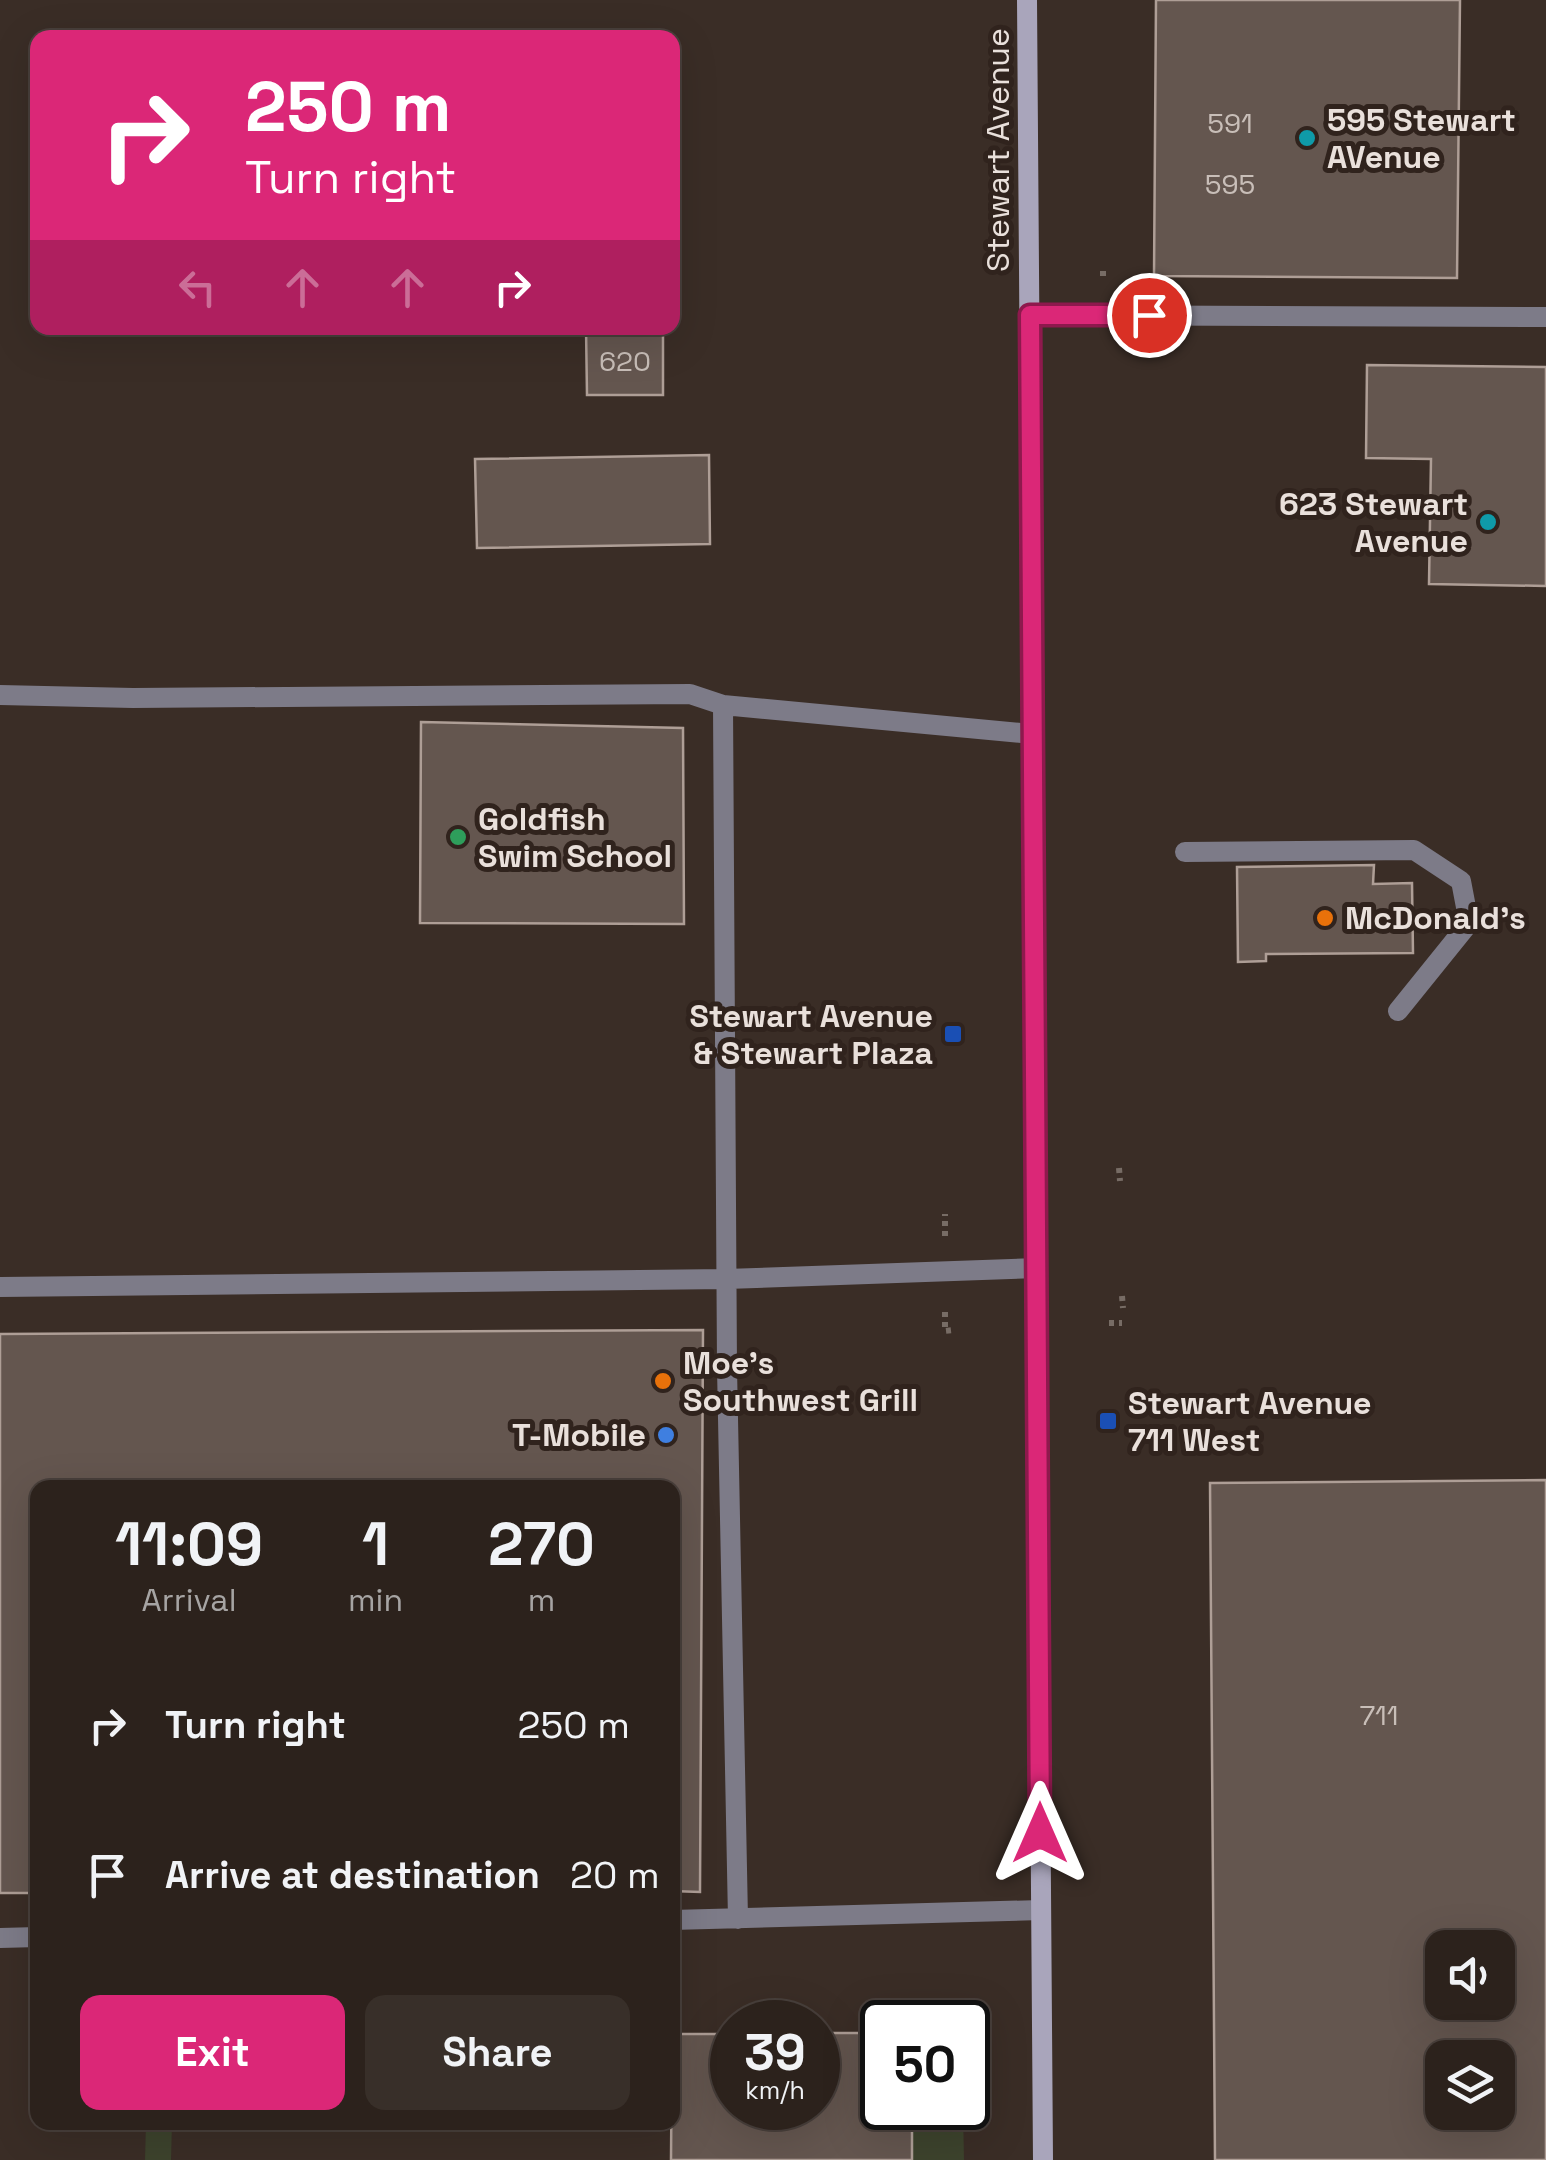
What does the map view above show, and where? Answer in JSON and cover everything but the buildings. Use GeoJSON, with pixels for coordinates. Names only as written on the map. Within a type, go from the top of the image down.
{"type":"FeatureCollection","features":[{"type":"Feature","properties":{"kind":"main road","name":"Stewart Avenue"},"geometry":{"type":"LineString","coordinates":[[1027,0],[1043,2160]]}},
{"type":"Feature","properties":{"kind":"lane"},"geometry":{"type":"LineString","coordinates":[[1030,315],[1546,317]]}},
{"type":"Feature","properties":{"kind":"lane"},"geometry":{"type":"LineString","coordinates":[[0,696],[690,694],[724,705],[1032,734]]}},
{"type":"Feature","properties":{"kind":"lane"},"geometry":{"type":"LineString","coordinates":[[724,705],[726,1279],[738,1919]]}},
{"type":"Feature","properties":{"kind":"lane"},"geometry":{"type":"LineString","coordinates":[[1185,852],[1414,850],[1462,881],[1468,923],[1398,1011]]}},
{"type":"Feature","properties":{"kind":"lane"},"geometry":{"type":"LineString","coordinates":[[0,1287],[726,1279],[1037,1268]]}},
{"type":"Feature","properties":{"kind":"lane"},"geometry":{"type":"LineString","coordinates":[[680,1920],[1041,1910]]}},
{"type":"Feature","properties":{"kind":"lane"},"geometry":{"type":"LineString","coordinates":[[0,1938],[30,1937]]}},
{"type":"Feature","properties":{"kind":"path"},"geometry":{"type":"LineString","coordinates":[[1119,1168],[1120,1182]]}},
{"type":"Feature","properties":{"kind":"path"},"geometry":{"type":"LineString","coordinates":[[945,1214],[945,1236]]}},
{"type":"Feature","properties":{"kind":"path"},"geometry":{"type":"LineString","coordinates":[[1122,1296],[1123,1308]]}},
{"type":"Feature","properties":{"kind":"path"},"geometry":{"type":"LineString","coordinates":[[945,1312],[946,1331],[954,1330]]}},
{"type":"Feature","properties":{"kind":"path"},"geometry":{"type":"LineString","coordinates":[[1109,1324],[1122,1323]]}},
{"type":"Feature","properties":{"kind":"green space"},"geometry":{"type":"Polygon","coordinates":[[[146,2130],[172,2130],[171,2160],[145,2160],[146,2130]]]}},
{"type":"Feature","properties":{"kind":"green space"},"geometry":{"type":"Polygon","coordinates":[[[912,2130],[963,2130],[964,2160],[912,2160],[912,2130]]]}},
{"type":"Feature","properties":{"kind":"place","name":"595 Stewart AVenue"},"geometry":{"type":"Point","coordinates":[1307,138]}},
{"type":"Feature","properties":{"kind":"place","name":"623 Stewart Avenue"},"geometry":{"type":"Point","coordinates":[1488,522]}},
{"type":"Feature","properties":{"kind":"place","name":"Goldfish Swim School"},"geometry":{"type":"Point","coordinates":[458,837]}},
{"type":"Feature","properties":{"kind":"place","name":"McDonald's"},"geometry":{"type":"Point","coordinates":[1325,918]}},
{"type":"Feature","properties":{"kind":"place","name":"Stewart Avenue & Stewart Plaza"},"geometry":{"type":"Point","coordinates":[953,1034]}},
{"type":"Feature","properties":{"kind":"place","name":"Moe's Southwest Grill"},"geometry":{"type":"Point","coordinates":[663,1381]}},
{"type":"Feature","properties":{"kind":"place","name":"Stewart Avenue 711 West"},"geometry":{"type":"Point","coordinates":[1108,1421]}},
{"type":"Feature","properties":{"kind":"place","name":"T-Mobile"},"geometry":{"type":"Point","coordinates":[666,1435]}},
{"type":"Feature","properties":{"kind":"route"},"geometry":{"type":"LineString","coordinates":[[1040,1833],[1030,315],[1149,315]]}}]}
